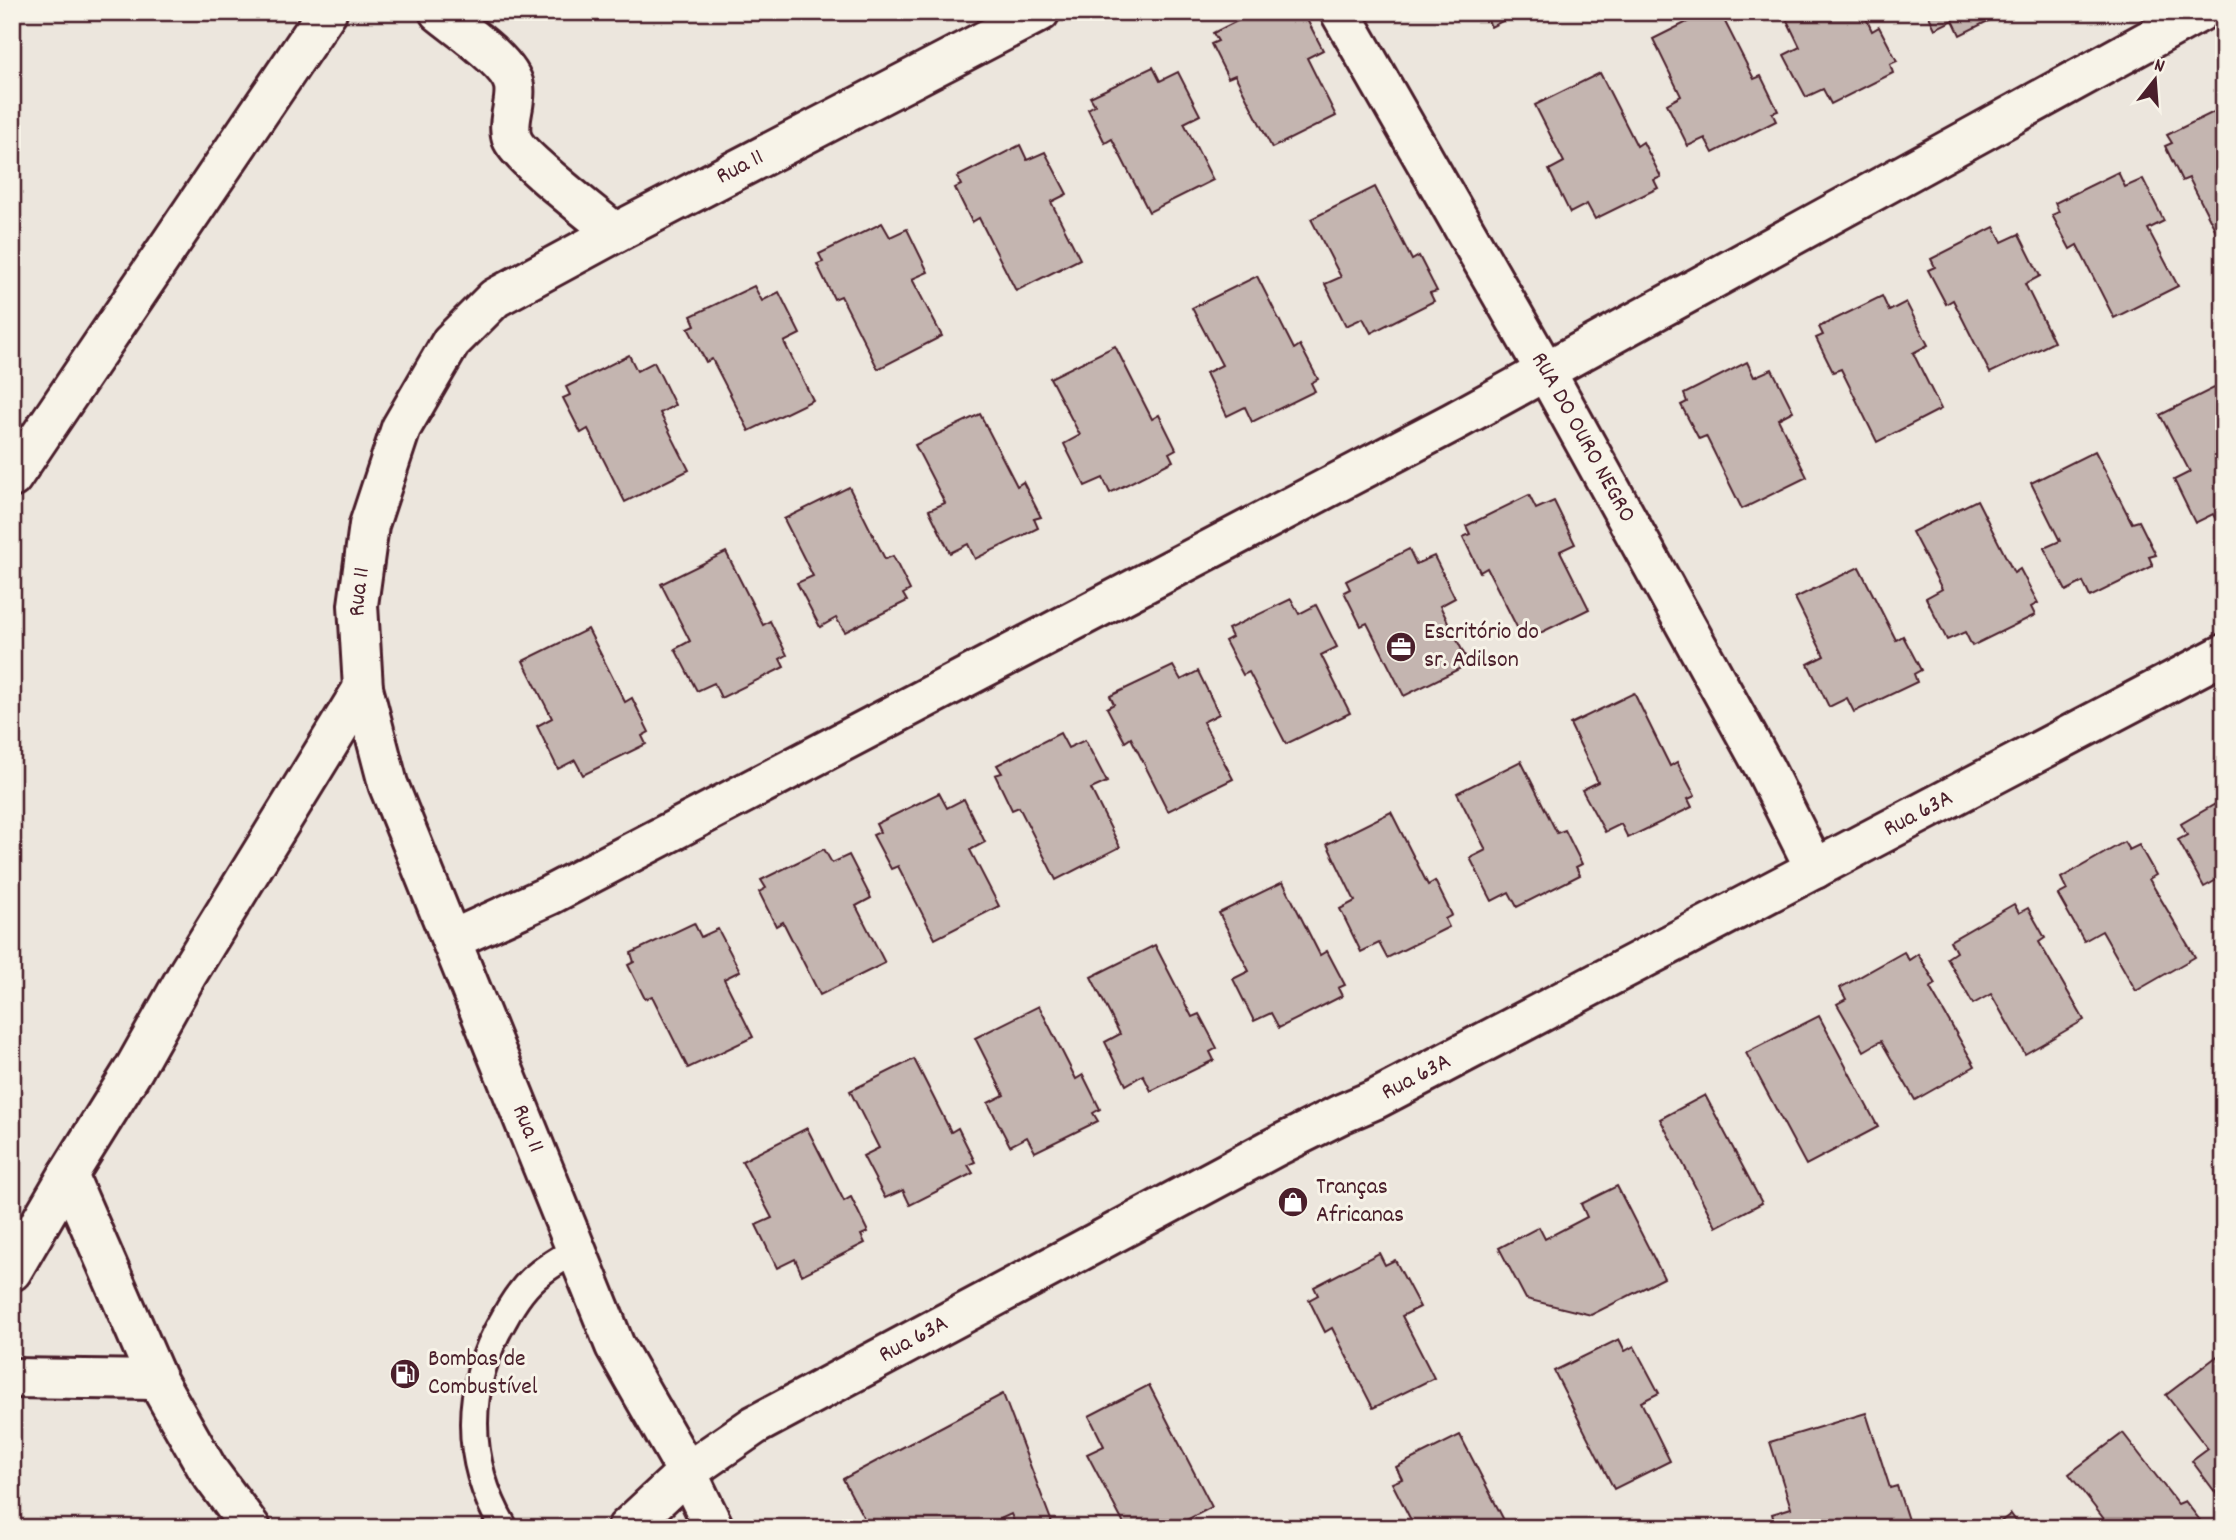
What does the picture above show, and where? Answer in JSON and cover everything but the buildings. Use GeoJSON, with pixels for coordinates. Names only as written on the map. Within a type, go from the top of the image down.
{"type":"FeatureCollection","features":[{"type":"Feature","properties":{"kind":"street"},"geometry":{"type":"LineString","coordinates":[[12,478],[327,12]]}},
{"type":"Feature","properties":{"kind":"street"},"geometry":{"type":"LineString","coordinates":[[439,12],[502,64],[514,85],[510,123],[512,141],[527,159],[615,233]]}},
{"type":"Feature","properties":{"kind":"street","name":"Rua 11"},"geometry":{"type":"LineString","coordinates":[[715,1528],[687,1472],[615,1346],[388,784],[363,688],[358,605],[369,526],[401,428],[451,342],[495,298],[1040,12]]}},
{"type":"Feature","properties":{"kind":"street","name":"RUA DO OURO NEGRO"},"geometry":{"type":"LineString","coordinates":[[1340,12],[1545,372],[1765,769],[1815,869]]}},
{"type":"Feature","properties":{"kind":"street"},"geometry":{"type":"LineString","coordinates":[[451,940],[550,895],[1545,372],[2200,12]]}},
{"type":"Feature","properties":{"kind":"street","name":"Rua 63A"},"geometry":{"type":"LineString","coordinates":[[626,1528],[687,1472],[755,1425],[1275,1147],[1376,1100],[2224,654]]}},
{"type":"Feature","properties":{"kind":"street"},"geometry":{"type":"LineString","coordinates":[[12,1271],[134,1069],[188,973],[363,688]]}},
{"type":"Feature","properties":{"kind":"street"},"geometry":{"type":"LineString","coordinates":[[68,1175],[158,1380],[208,1470],[251,1528]]}},
{"type":"Feature","properties":{"kind":"street"},"geometry":{"type":"LineString","coordinates":[[12,1378],[158,1380]]}},
{"type":"Feature","properties":{"kind":"lane"},"geometry":{"type":"LineString","coordinates":[[504,1528],[490,1504],[477,1465],[475,1403],[485,1356],[516,1298],[539,1273],[576,1250]]}},
{"type":"Feature","properties":{"kind":"place","name":"Escritório do sr. Adilson"},"geometry":{"type":"Point","coordinates":[1401,647]}},
{"type":"Feature","properties":{"kind":"place","name":"Tranças Africanas"},"geometry":{"type":"Point","coordinates":[1293,1202]}},
{"type":"Feature","properties":{"kind":"place","name":"Bombas de Combustível"},"geometry":{"type":"Point","coordinates":[405,1374]}}]}
